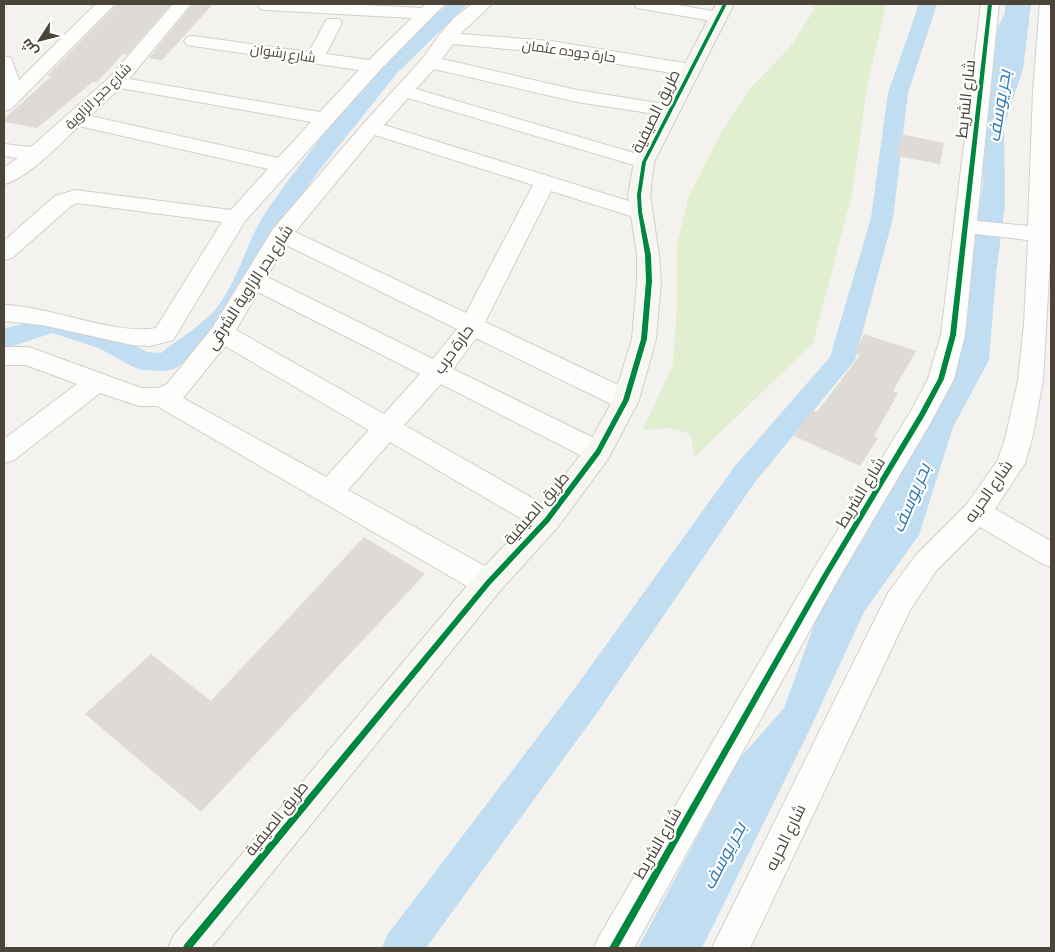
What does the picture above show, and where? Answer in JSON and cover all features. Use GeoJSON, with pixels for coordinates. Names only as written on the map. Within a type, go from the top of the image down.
{"type":"FeatureCollection","features":[{"type":"Feature","properties":{"kind":"street"},"geometry":{"type":"LineString","coordinates":[[82,4],[87,22]]}},
{"type":"Feature","properties":{"kind":"street"},"geometry":{"type":"LineString","coordinates":[[9,100],[106,4]]}},
{"type":"Feature","properties":{"kind":"street","name":"شارع حجر الزاوية"},"geometry":{"type":"LineString","coordinates":[[4,178],[36,154],[116,82],[182,4]]}},
{"type":"Feature","properties":{"kind":"street","name":"شارع بحر الزاوية الشرقى"},"geometry":{"type":"LineString","coordinates":[[162,397],[182,385],[222,334],[281,234],[371,127],[430,62],[453,30],[483,4]]}},
{"type":"Feature","properties":{"kind":"street"},"geometry":{"type":"LineString","coordinates":[[642,4],[722,10]]}},
{"type":"Feature","properties":{"kind":"street","name":"شارع الشريط"},"geometry":{"type":"LineString","coordinates":[[613,948],[825,576],[922,415],[941,379],[953,335],[969,226],[990,4]]}},
{"type":"Feature","properties":{"kind":"street"},"geometry":{"type":"LineString","coordinates":[[267,5],[431,8]]}},
{"type":"Feature","properties":{"kind":"street"},"geometry":{"type":"LineString","coordinates":[[4,313],[25,314],[144,339],[158,336],[169,329],[236,217],[373,66],[431,8]]}},
{"type":"Feature","properties":{"kind":"street","name":"طريق الصيفية"},"geometry":{"type":"LineString","coordinates":[[186,948],[488,583],[547,520],[598,452],[626,400],[644,339],[648,310],[648,255],[640,212],[640,186],[644,162],[722,10]]}},
{"type":"Feature","properties":{"kind":"street","name":"شارع الحريه"},"geometry":{"type":"LineString","coordinates":[[731,948],[898,602],[926,563],[977,512],[1011,463],[1026,413],[1037,334],[1045,236],[1049,10]]}},
{"type":"Feature","properties":{"kind":"street"},"geometry":{"type":"LineString","coordinates":[[315,58],[333,23]]}},
{"type":"Feature","properties":{"kind":"street"},"geometry":{"type":"LineString","coordinates":[[453,30],[519,27]]}},
{"type":"Feature","properties":{"kind":"street","name":"حارة جوده عثمان"},"geometry":{"type":"LineString","coordinates":[[453,30],[539,37],[690,70]]}},
{"type":"Feature","properties":{"kind":"street","name":"شارع رشوان"},"geometry":{"type":"LineString","coordinates":[[192,41],[373,66]]}},
{"type":"Feature","properties":{"kind":"street"},"geometry":{"type":"LineString","coordinates":[[4,62],[9,100]]}},
{"type":"Feature","properties":{"kind":"street"},"geometry":{"type":"LineString","coordinates":[[430,62],[577,96],[669,110]]}},
{"type":"Feature","properties":{"kind":"street"},"geometry":{"type":"LineString","coordinates":[[116,82],[325,120]]}},
{"type":"Feature","properties":{"kind":"street"},"geometry":{"type":"LineString","coordinates":[[404,91],[644,162]]}},
{"type":"Feature","properties":{"kind":"street"},"geometry":{"type":"LineString","coordinates":[[76,119],[284,166]]}},
{"type":"Feature","properties":{"kind":"street"},"geometry":{"type":"LineString","coordinates":[[371,127],[640,212]]}},
{"type":"Feature","properties":{"kind":"street"},"geometry":{"type":"LineString","coordinates":[[4,150],[36,154]]}},
{"type":"Feature","properties":{"kind":"street","name":"حارة حرب"},"geometry":{"type":"LineString","coordinates":[[329,492],[438,372],[471,326],[545,182]]}},
{"type":"Feature","properties":{"kind":"street"},"geometry":{"type":"LineString","coordinates":[[4,253],[63,201],[76,196],[236,217]]}},
{"type":"Feature","properties":{"kind":"street"},"geometry":{"type":"LineString","coordinates":[[969,226],[1045,236]]}},
{"type":"Feature","properties":{"kind":"street"},"geometry":{"type":"LineString","coordinates":[[281,234],[626,400]]}},
{"type":"Feature","properties":{"kind":"street"},"geometry":{"type":"LineString","coordinates":[[255,281],[598,452]]}},
{"type":"Feature","properties":{"kind":"street"},"geometry":{"type":"LineString","coordinates":[[222,334],[547,520]]}},
{"type":"Feature","properties":{"kind":"street"},"geometry":{"type":"LineString","coordinates":[[4,356],[28,356],[139,398],[162,397],[488,583]]}},
{"type":"Feature","properties":{"kind":"street"},"geometry":{"type":"LineString","coordinates":[[4,453],[98,381]]}},
{"type":"Feature","properties":{"kind":"street"},"geometry":{"type":"LineString","coordinates":[[977,512],[1051,555]]}},
{"type":"Feature","properties":{"kind":"green space"},"geometry":{"type":"Polygon","coordinates":[[[815,4],[886,4],[867,87],[852,195],[813,343],[695,457],[690,434],[668,428],[643,430],[673,364],[677,304],[677,245],[688,198],[722,131],[749,90],[790,47],[814,10],[815,4]]]}},
{"type":"Feature","properties":{"kind":"water","name":"بحر يوسف"},"geometry":{"type":"Polygon","coordinates":[[[1005,4],[1031,4],[1023,69],[1004,126],[1005,205],[996,274],[989,360],[953,427],[919,535],[864,612],[809,731],[702,948],[638,948],[739,759],[784,708],[829,584],[941,404],[972,255],[983,183],[980,112],[989,45],[1005,13],[1005,4]]]}},
{"type":"Feature","properties":{"kind":"building"},"geometry":{"type":"Polygon","coordinates":[[[117,4],[171,4],[127,55],[123,54],[97,82],[93,82],[37,128],[4,122],[4,119],[51,76],[47,76],[117,4]]]}},
{"type":"Feature","properties":{"kind":"building"},"geometry":{"type":"Polygon","coordinates":[[[193,4],[213,4],[162,60],[149,58],[193,4]]]}},
{"type":"Feature","properties":{"kind":"building"},"geometry":{"type":"Polygon","coordinates":[[[901,134],[944,143],[940,164],[897,156],[901,134]]]}},
{"type":"Feature","properties":{"kind":"building"},"geometry":{"type":"Polygon","coordinates":[[[864,334],[916,351],[893,391],[898,393],[874,436],[878,438],[860,466],[794,436],[812,410],[817,412],[860,355],[855,353],[864,334]]]}},
{"type":"Feature","properties":{"kind":"building"},"geometry":{"type":"Polygon","coordinates":[[[364,537],[425,574],[201,812],[85,714],[151,654],[211,701],[364,537]]]}},
{"type":"Feature","properties":{"kind":"waterway"},"geometry":{"type":"LineString","coordinates":[[4,340],[14,335],[53,324],[108,342],[142,361],[167,362],[224,316],[255,263],[276,214],[313,163],[391,68],[422,36],[459,4]]}},
{"type":"Feature","properties":{"kind":"waterway"},"geometry":{"type":"LineString","coordinates":[[402,948],[587,699],[745,474],[842,360],[882,218],[898,93],[928,4]]}},
{"type":"Feature","properties":{"kind":"cycle path"},"geometry":{"type":"LineString","coordinates":[[187,948],[488,583],[547,520],[598,452],[626,400],[644,339],[649,281],[648,255],[640,212],[639,195],[644,162],[725,4]]}},
{"type":"Feature","properties":{"kind":"cycle path"},"geometry":{"type":"LineString","coordinates":[[613,948],[825,576],[922,415],[941,379],[953,335],[990,4]]}}]}
